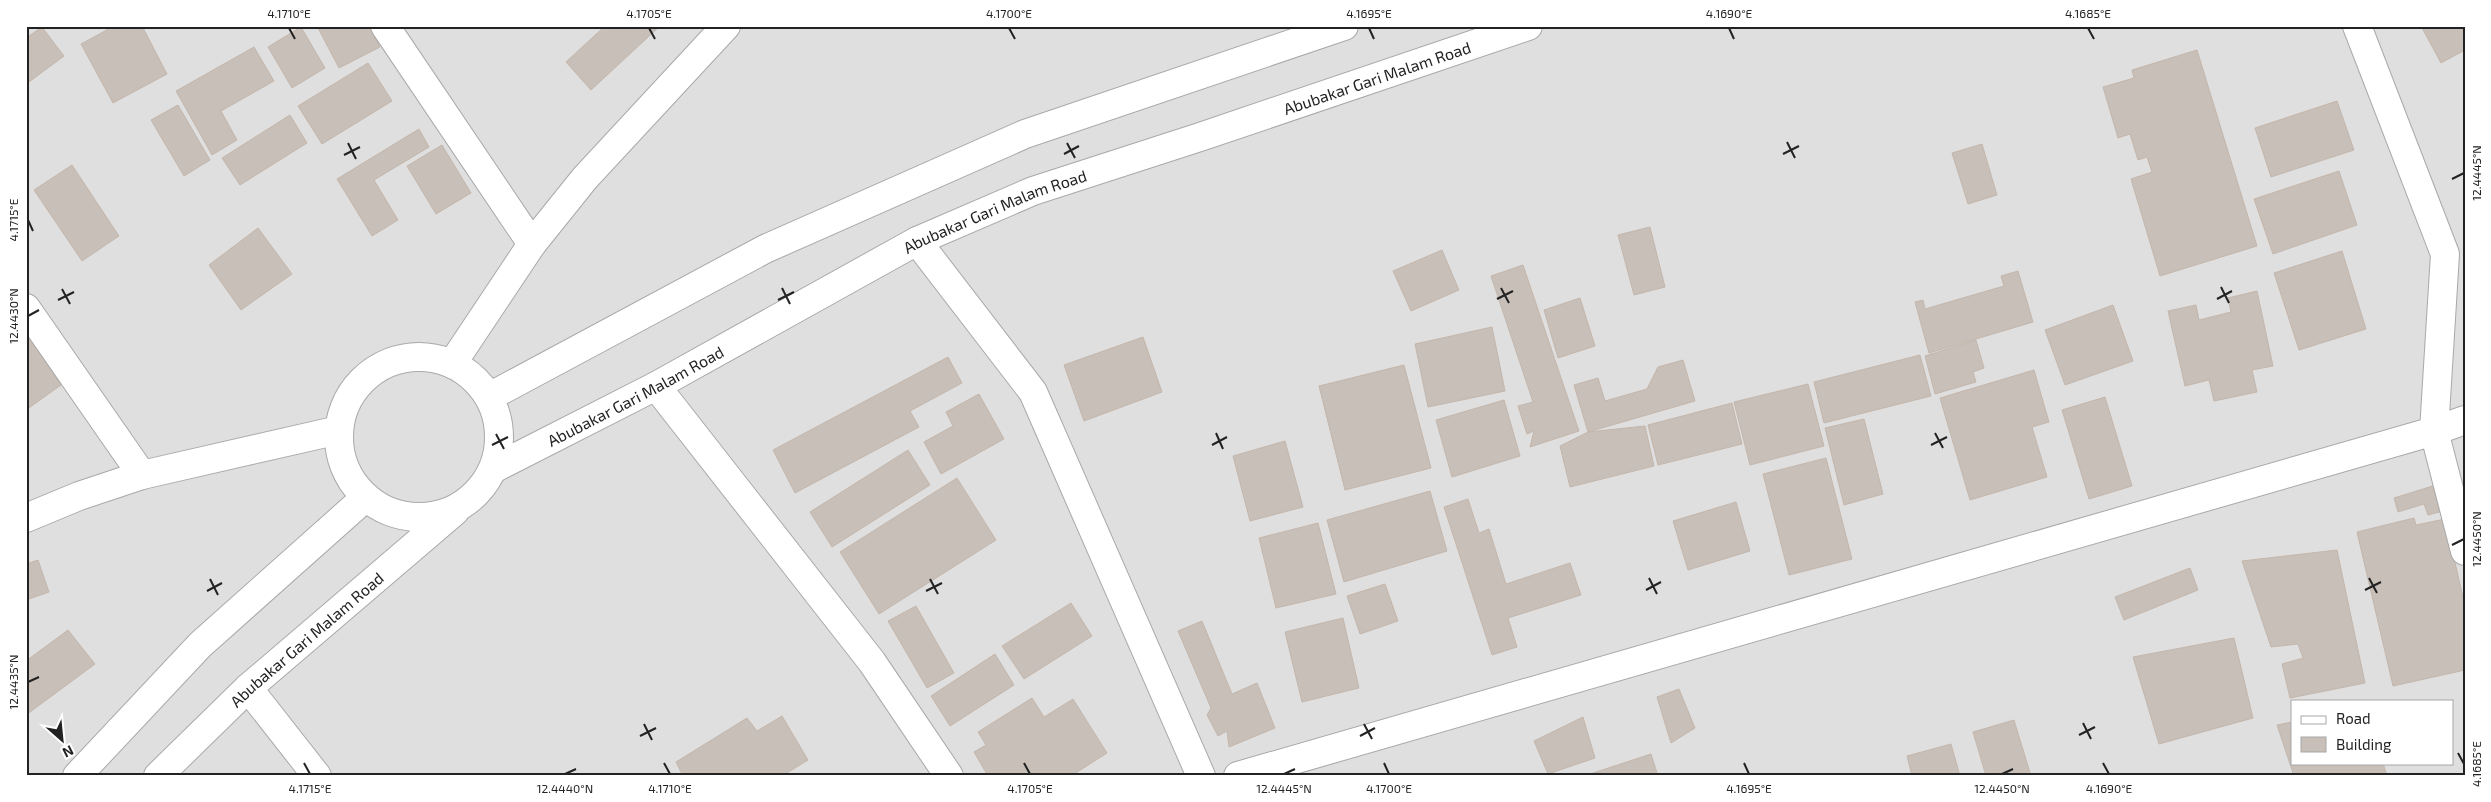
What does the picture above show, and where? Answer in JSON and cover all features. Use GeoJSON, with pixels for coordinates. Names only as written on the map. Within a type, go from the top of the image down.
{"type":"FeatureCollection","features":[{"type":"Feature","properties":{"kind":"street"},"geometry":{"type":"LineString","coordinates":[[385,26],[532,244]]}},
{"type":"Feature","properties":{"kind":"street"},"geometry":{"type":"LineString","coordinates":[[452,364],[532,244],[585,178],[726,26]]}},
{"type":"Feature","properties":{"kind":"street"},"geometry":{"type":"LineString","coordinates":[[489,397],[765,249],[1025,134],[1344,26]]}},
{"type":"Feature","properties":{"kind":"street","name":"Abubakar Gari Malam Road"},"geometry":{"type":"LineString","coordinates":[[493,469],[656,386],[917,241],[1033,191],[1528,26]]}},
{"type":"Feature","properties":{"kind":"street"},"geometry":{"type":"LineString","coordinates":[[2357,26],[2445,254],[2434,431],[2465,551]]}},
{"type":"Feature","properties":{"kind":"street"},"geometry":{"type":"LineString","coordinates":[[917,241],[1033,392],[1201,776]]}},
{"type":"Feature","properties":{"kind":"street"},"geometry":{"type":"LineString","coordinates":[[26,308],[142,475]]}},
{"type":"Feature","properties":{"kind":"street"},"geometry":{"type":"LineString","coordinates":[[427,358],[452,364],[473,377],[489,397],[498,420],[500,445],[493,469],[480,491],[460,507],[436,516],[411,517],[387,511],[366,497],[350,478],[340,455],[339,430],[346,405],[359,384],[379,368],[402,359],[427,358]]}},
{"type":"Feature","properties":{"kind":"street"},"geometry":{"type":"LineString","coordinates":[[656,386],[872,662],[949,776]]}},
{"type":"Feature","properties":{"kind":"street"},"geometry":{"type":"LineString","coordinates":[[1238,776],[2434,431],[2465,420]]}},
{"type":"Feature","properties":{"kind":"street"},"geometry":{"type":"LineString","coordinates":[[26,518],[79,496],[142,475],[339,430]]}},
{"type":"Feature","properties":{"kind":"street"},"geometry":{"type":"LineString","coordinates":[[77,776],[200,646],[366,497]]}},
{"type":"Feature","properties":{"kind":"street","name":"Abubakar Gari Malam Road"},"geometry":{"type":"LineString","coordinates":[[158,776],[248,688],[460,507]]}},
{"type":"Feature","properties":{"kind":"street"},"geometry":{"type":"LineString","coordinates":[[248,688],[317,776]]}},
{"type":"Feature","properties":{"kind":"shaded area"},"geometry":{"type":"Polygon","coordinates":[[[26,26],[2465,26],[2465,776],[26,776],[26,26]]]}},
{"type":"Feature","properties":{"kind":"building"},"geometry":{"type":"Polygon","coordinates":[[[114,26],[142,26],[167,74],[113,103],[81,44],[114,26]]]}},
{"type":"Feature","properties":{"kind":"building"},"geometry":{"type":"Polygon","coordinates":[[[317,26],[369,26],[380,47],[339,68],[317,26]]]}},
{"type":"Feature","properties":{"kind":"building"},"geometry":{"type":"Polygon","coordinates":[[[605,26],[660,26],[591,90],[566,62],[605,26]]]}},
{"type":"Feature","properties":{"kind":"building"},"geometry":{"type":"Polygon","coordinates":[[[2421,26],[2465,26],[2465,50],[2441,63],[2421,26]]]}},
{"type":"Feature","properties":{"kind":"building"},"geometry":{"type":"Polygon","coordinates":[[[42,27],[64,56],[29,82],[26,78],[26,38],[42,27]]]}},
{"type":"Feature","properties":{"kind":"building"},"geometry":{"type":"Polygon","coordinates":[[[301,27],[325,68],[292,88],[268,47],[301,27]]]}},
{"type":"Feature","properties":{"kind":"building"},"geometry":{"type":"Polygon","coordinates":[[[254,47],[274,81],[221,111],[237,140],[212,155],[176,91],[254,47]]]}},
{"type":"Feature","properties":{"kind":"building"},"geometry":{"type":"Polygon","coordinates":[[[2197,50],[2257,246],[2160,276],[2131,179],[2152,172],[2147,157],[2138,160],[2130,134],[2118,138],[2103,87],[2134,78],[2132,70],[2197,50]]]}},
{"type":"Feature","properties":{"kind":"building"},"geometry":{"type":"Polygon","coordinates":[[[368,63],[392,101],[322,144],[298,106],[368,63]]]}},
{"type":"Feature","properties":{"kind":"building"},"geometry":{"type":"Polygon","coordinates":[[[2337,101],[2354,150],[2271,177],[2255,128],[2337,101]]]}},
{"type":"Feature","properties":{"kind":"building"},"geometry":{"type":"Polygon","coordinates":[[[178,105],[210,160],[184,176],[151,120],[178,105]]]}},
{"type":"Feature","properties":{"kind":"building"},"geometry":{"type":"Polygon","coordinates":[[[290,115],[307,143],[240,185],[222,158],[290,115]]]}},
{"type":"Feature","properties":{"kind":"building"},"geometry":{"type":"Polygon","coordinates":[[[419,129],[429,147],[374,180],[398,220],[372,236],[337,179],[419,129]]]}},
{"type":"Feature","properties":{"kind":"building"},"geometry":{"type":"Polygon","coordinates":[[[1982,144],[1997,195],[1968,204],[1952,153],[1982,144]]]}},
{"type":"Feature","properties":{"kind":"building"},"geometry":{"type":"Polygon","coordinates":[[[442,145],[471,193],[436,214],[407,166],[442,145]]]}},
{"type":"Feature","properties":{"kind":"building"},"geometry":{"type":"Polygon","coordinates":[[[72,165],[119,236],[82,261],[34,190],[72,165]]]}},
{"type":"Feature","properties":{"kind":"building"},"geometry":{"type":"Polygon","coordinates":[[[2339,171],[2357,225],[2273,254],[2254,199],[2339,171]]]}},
{"type":"Feature","properties":{"kind":"building"},"geometry":{"type":"Polygon","coordinates":[[[1650,227],[1665,287],[1634,295],[1618,235],[1650,227]]]}},
{"type":"Feature","properties":{"kind":"building"},"geometry":{"type":"Polygon","coordinates":[[[258,228],[292,274],[241,310],[209,265],[258,228]]]}},
{"type":"Feature","properties":{"kind":"building"},"geometry":{"type":"Polygon","coordinates":[[[1442,250],[1459,290],[1411,311],[1393,271],[1442,250]]]}},
{"type":"Feature","properties":{"kind":"building"},"geometry":{"type":"Polygon","coordinates":[[[2342,251],[2366,329],[2299,350],[2274,273],[2342,251]]]}},
{"type":"Feature","properties":{"kind":"building"},"geometry":{"type":"Polygon","coordinates":[[[1523,265],[1579,431],[1530,447],[1534,431],[1527,434],[1518,406],[1533,402],[1491,276],[1523,265]]]}},
{"type":"Feature","properties":{"kind":"building"},"geometry":{"type":"Polygon","coordinates":[[[2018,271],[2033,322],[1929,353],[1915,302],[1923,300],[1925,309],[2004,286],[2001,276],[2018,271]]]}},
{"type":"Feature","properties":{"kind":"building"},"geometry":{"type":"Polygon","coordinates":[[[2257,291],[2273,366],[2252,370],[2257,392],[2214,401],[2209,380],[2185,386],[2168,311],[2196,305],[2199,320],[2231,312],[2228,298],[2257,291]]]}},
{"type":"Feature","properties":{"kind":"building"},"geometry":{"type":"Polygon","coordinates":[[[1580,298],[1595,346],[1558,358],[1544,310],[1580,298]]]}},
{"type":"Feature","properties":{"kind":"building"},"geometry":{"type":"Polygon","coordinates":[[[2113,305],[2133,361],[2065,385],[2045,330],[2113,305]]]}},
{"type":"Feature","properties":{"kind":"building"},"geometry":{"type":"Polygon","coordinates":[[[1492,327],[1505,391],[1428,407],[1415,344],[1492,327]]]}},
{"type":"Feature","properties":{"kind":"building"},"geometry":{"type":"Polygon","coordinates":[[[1143,337],[1162,392],[1084,421],[1064,365],[1143,337]]]}},
{"type":"Feature","properties":{"kind":"building"},"geometry":{"type":"Polygon","coordinates":[[[30,339],[61,385],[26,410],[26,341],[30,339]]]}},
{"type":"Feature","properties":{"kind":"building"},"geometry":{"type":"Polygon","coordinates":[[[1976,340],[1984,368],[1973,372],[1976,382],[1935,394],[1925,356],[1976,340]]]}},
{"type":"Feature","properties":{"kind":"building"},"geometry":{"type":"Polygon","coordinates":[[[1920,355],[1931,396],[1824,423],[1814,382],[1920,355]]]}},
{"type":"Feature","properties":{"kind":"building"},"geometry":{"type":"Polygon","coordinates":[[[948,357],[962,383],[910,411],[919,427],[795,493],[773,450],[948,357]]]}},
{"type":"Feature","properties":{"kind":"building"},"geometry":{"type":"Polygon","coordinates":[[[1683,360],[1695,401],[1588,432],[1574,385],[1598,378],[1605,401],[1647,389],[1658,367],[1683,360]]]}},
{"type":"Feature","properties":{"kind":"building"},"geometry":{"type":"Polygon","coordinates":[[[1404,365],[1431,468],[1345,490],[1319,386],[1404,365]]]}},
{"type":"Feature","properties":{"kind":"building"},"geometry":{"type":"Polygon","coordinates":[[[2034,370],[2049,422],[2032,427],[2047,477],[1970,500],[1940,398],[2034,370]]]}},
{"type":"Feature","properties":{"kind":"building"},"geometry":{"type":"Polygon","coordinates":[[[1808,384],[1824,446],[1750,465],[1734,402],[1808,384]]]}},
{"type":"Feature","properties":{"kind":"building"},"geometry":{"type":"Polygon","coordinates":[[[979,394],[1004,439],[941,474],[924,442],[953,426],[946,412],[979,394]]]}},
{"type":"Feature","properties":{"kind":"building"},"geometry":{"type":"Polygon","coordinates":[[[2105,397],[2132,486],[2089,499],[2062,410],[2105,397]]]}},
{"type":"Feature","properties":{"kind":"building"},"geometry":{"type":"Polygon","coordinates":[[[1504,400],[1520,456],[1452,477],[1436,420],[1504,400]]]}},
{"type":"Feature","properties":{"kind":"building"},"geometry":{"type":"Polygon","coordinates":[[[1732,403],[1742,444],[1658,465],[1648,425],[1732,403]]]}},
{"type":"Feature","properties":{"kind":"building"},"geometry":{"type":"Polygon","coordinates":[[[1864,419],[1883,494],[1844,505],[1825,428],[1864,419]]]}},
{"type":"Feature","properties":{"kind":"building"},"geometry":{"type":"Polygon","coordinates":[[[1645,426],[1654,466],[1570,487],[1560,446],[1588,432],[1645,426]]]}},
{"type":"Feature","properties":{"kind":"building"},"geometry":{"type":"Polygon","coordinates":[[[1285,441],[1303,507],[1250,521],[1233,456],[1285,441]]]}},
{"type":"Feature","properties":{"kind":"building"},"geometry":{"type":"Polygon","coordinates":[[[908,450],[930,485],[832,547],[810,512],[908,450]]]}},
{"type":"Feature","properties":{"kind":"building"},"geometry":{"type":"Polygon","coordinates":[[[1826,458],[1852,559],[1789,575],[1763,474],[1826,458]]]}},
{"type":"Feature","properties":{"kind":"building"},"geometry":{"type":"Polygon","coordinates":[[[957,478],[996,540],[879,614],[840,552],[957,478]]]}},
{"type":"Feature","properties":{"kind":"building"},"geometry":{"type":"Polygon","coordinates":[[[2439,484],[2447,510],[2428,515],[2424,504],[2398,512],[2394,498],[2439,484]]]}},
{"type":"Feature","properties":{"kind":"building"},"geometry":{"type":"Polygon","coordinates":[[[1430,491],[1447,551],[1344,582],[1327,520],[1430,491]]]}},
{"type":"Feature","properties":{"kind":"building"},"geometry":{"type":"Polygon","coordinates":[[[1468,499],[1479,533],[1489,529],[1506,584],[1570,563],[1581,595],[1508,618],[1517,647],[1492,655],[1444,507],[1468,499]]]}},
{"type":"Feature","properties":{"kind":"building"},"geometry":{"type":"Polygon","coordinates":[[[1736,502],[1750,551],[1688,570],[1673,521],[1736,502]]]}},
{"type":"Feature","properties":{"kind":"building"},"geometry":{"type":"Polygon","coordinates":[[[2414,518],[2416,525],[2445,519],[2465,606],[2465,670],[2393,686],[2357,532],[2414,518]]]}},
{"type":"Feature","properties":{"kind":"building"},"geometry":{"type":"Polygon","coordinates":[[[1318,523],[1336,594],[1276,608],[1259,538],[1318,523]]]}},
{"type":"Feature","properties":{"kind":"building"},"geometry":{"type":"Polygon","coordinates":[[[2337,550],[2365,683],[2290,698],[2282,664],[2303,658],[2298,644],[2271,647],[2242,561],[2337,550]]]}},
{"type":"Feature","properties":{"kind":"building"},"geometry":{"type":"Polygon","coordinates":[[[38,560],[49,592],[26,600],[26,564],[38,560]]]}},
{"type":"Feature","properties":{"kind":"building"},"geometry":{"type":"Polygon","coordinates":[[[2190,568],[2198,590],[2124,620],[2115,597],[2190,568]]]}},
{"type":"Feature","properties":{"kind":"building"},"geometry":{"type":"Polygon","coordinates":[[[1385,584],[1398,621],[1360,634],[1347,596],[1385,584]]]}},
{"type":"Feature","properties":{"kind":"building"},"geometry":{"type":"Polygon","coordinates":[[[1071,603],[1092,636],[1024,679],[1002,646],[1071,603]]]}},
{"type":"Feature","properties":{"kind":"building"},"geometry":{"type":"Polygon","coordinates":[[[916,606],[954,673],[927,688],[888,621],[916,606]]]}},
{"type":"Feature","properties":{"kind":"building"},"geometry":{"type":"Polygon","coordinates":[[[1343,618],[1359,688],[1302,702],[1285,632],[1343,618]]]}},
{"type":"Feature","properties":{"kind":"building"},"geometry":{"type":"Polygon","coordinates":[[[1202,621],[1232,694],[1257,683],[1275,728],[1229,747],[1227,731],[1218,736],[1207,715],[1211,708],[1178,631],[1202,621]]]}},
{"type":"Feature","properties":{"kind":"building"},"geometry":{"type":"Polygon","coordinates":[[[68,630],[95,664],[26,715],[26,661],[68,630]]]}},
{"type":"Feature","properties":{"kind":"building"},"geometry":{"type":"Polygon","coordinates":[[[2234,638],[2253,718],[2159,744],[2133,657],[2234,638]]]}},
{"type":"Feature","properties":{"kind":"building"},"geometry":{"type":"Polygon","coordinates":[[[995,654],[1014,685],[950,726],[931,696],[995,654]]]}},
{"type":"Feature","properties":{"kind":"building"},"geometry":{"type":"Polygon","coordinates":[[[1679,689],[1695,728],[1671,743],[1657,697],[1679,689]]]}},
{"type":"Feature","properties":{"kind":"building"},"geometry":{"type":"Polygon","coordinates":[[[1032,698],[1044,717],[1073,699],[1107,753],[1071,776],[988,776],[974,752],[986,745],[978,732],[1032,698]]]}},
{"type":"Feature","properties":{"kind":"building"},"geometry":{"type":"Polygon","coordinates":[[[782,716],[808,760],[782,776],[683,776],[676,762],[747,718],[757,731],[782,716]]]}},
{"type":"Feature","properties":{"kind":"building"},"geometry":{"type":"Polygon","coordinates":[[[1583,717],[1595,758],[1548,774],[1534,741],[1583,717]]]}},
{"type":"Feature","properties":{"kind":"building"},"geometry":{"type":"Polygon","coordinates":[[[2014,720],[2031,776],[1986,776],[1973,732],[2014,720]]]}},
{"type":"Feature","properties":{"kind":"building"},"geometry":{"type":"Polygon","coordinates":[[[2291,722],[2291,764],[2383,764],[2387,776],[2294,776],[2277,725],[2291,722]]]}},
{"type":"Feature","properties":{"kind":"building"},"geometry":{"type":"Polygon","coordinates":[[[1951,744],[1960,776],[1912,776],[1907,756],[1951,744]]]}},
{"type":"Feature","properties":{"kind":"building"},"geometry":{"type":"Polygon","coordinates":[[[1651,754],[1658,776],[1584,776],[1651,754]]]}}]}
